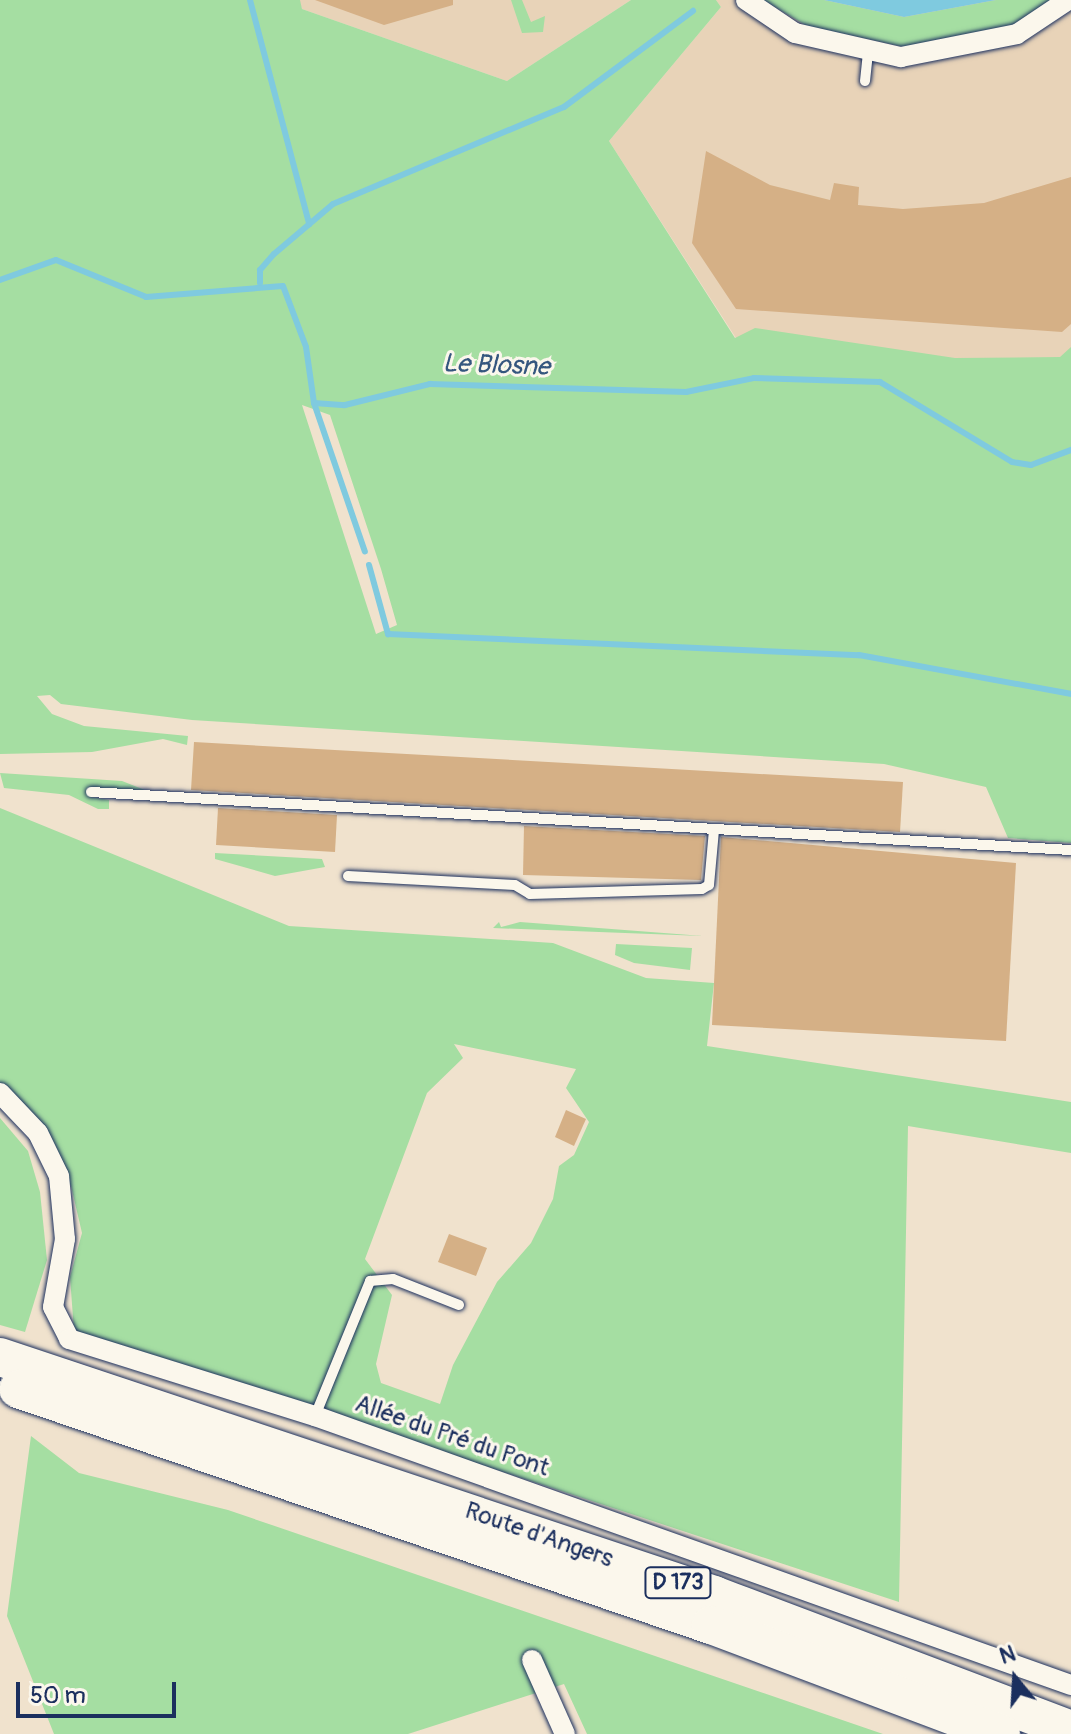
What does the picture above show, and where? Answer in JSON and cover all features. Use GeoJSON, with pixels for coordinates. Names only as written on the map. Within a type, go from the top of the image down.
{"type":"FeatureCollection","features":[{"type":"Feature","properties":{"kind":"highway","name":"Route d'Angers"},"geometry":{"type":"LineString","coordinates":[[0,1357],[714,1595],[1071,1730]]}},
{"type":"Feature","properties":{"kind":"highway","name":"Route d'Angers"},"geometry":{"type":"LineString","coordinates":[[0,1384],[711,1625],[1001,1734]]}},
{"type":"Feature","properties":{"kind":"highway"},"geometry":{"type":"LineString","coordinates":[[0,1402],[109,1434],[157,1439]]}},
{"type":"Feature","properties":{"kind":"street"},"geometry":{"type":"LineString","coordinates":[[746,0],[795,33],[868,54],[981,47],[1062,17],[1068,0]]}},
{"type":"Feature","properties":{"kind":"street","name":"Allée du Pré du Pont"},"geometry":{"type":"LineString","coordinates":[[0,1093],[38,1133],[59,1176],[65,1239],[53,1307],[62,1333],[315,1416],[1071,1685]]}},
{"type":"Feature","properties":{"kind":"street"},"geometry":{"type":"LineString","coordinates":[[532,1660],[565,1734]]}},
{"type":"Feature","properties":{"kind":"lane"},"geometry":{"type":"LineString","coordinates":[[865,81],[868,54]]}},
{"type":"Feature","properties":{"kind":"lane"},"geometry":{"type":"LineString","coordinates":[[91,792],[1071,850]]}},
{"type":"Feature","properties":{"kind":"lane"},"geometry":{"type":"LineString","coordinates":[[348,876],[515,885],[530,894],[702,889],[709,885],[714,830]]}},
{"type":"Feature","properties":{"kind":"lane"},"geometry":{"type":"LineString","coordinates":[[315,1416],[370,1281],[393,1279],[459,1305]]}},
{"type":"Feature","properties":{"kind":"shaded area"},"geometry":{"type":"Polygon","coordinates":[[[299,0],[631,0],[507,81],[302,9],[299,0]]]}},
{"type":"Feature","properties":{"kind":"shaded area"},"geometry":{"type":"Polygon","coordinates":[[[716,0],[1071,0],[1071,354],[1054,368],[736,338],[609,141],[721,7],[716,0]]]}},
{"type":"Feature","properties":{"kind":"green space"},"geometry":{"type":"Polygon","coordinates":[[[0,0],[300,0],[302,9],[507,81],[631,0],[716,0],[721,7],[609,141],[735,338],[755,328],[955,358],[1060,357],[1071,347],[1071,843],[1008,838],[986,787],[884,764],[192,720],[61,704],[50,695],[37,696],[52,714],[84,726],[188,736],[187,745],[163,739],[92,752],[0,754],[0,0]],[[302,405],[376,634],[397,625],[330,415],[302,405]]]}},
{"type":"Feature","properties":{"kind":"green space"},"geometry":{"type":"Polygon","coordinates":[[[511,0],[522,0],[531,22],[545,16],[543,32],[522,33],[511,0]]]}},
{"type":"Feature","properties":{"kind":"green space"},"geometry":{"type":"Polygon","coordinates":[[[763,0],[824,0],[904,17],[996,0],[1058,0],[1016,26],[909,48],[807,26],[763,0]]]}},
{"type":"Feature","properties":{"kind":"green space"},"geometry":{"type":"Polygon","coordinates":[[[0,773],[122,781],[150,792],[91,787],[91,797],[109,800],[109,809],[98,809],[69,795],[4,788],[0,773]]]}},
{"type":"Feature","properties":{"kind":"green space"},"geometry":{"type":"Polygon","coordinates":[[[0,808],[289,926],[553,943],[646,978],[714,983],[707,1046],[1071,1102],[1071,1153],[908,1126],[899,1602],[74,1331],[70,1277],[82,1233],[71,1186],[49,1137],[0,1083],[0,808]],[[454,1044],[463,1058],[427,1093],[365,1259],[392,1295],[376,1364],[381,1383],[440,1404],[453,1365],[497,1282],[531,1243],[553,1199],[559,1166],[574,1155],[589,1122],[566,1088],[576,1069],[454,1044]]]}},
{"type":"Feature","properties":{"kind":"green space"},"geometry":{"type":"Polygon","coordinates":[[[215,853],[322,859],[325,867],[275,876],[215,859],[215,853]]]}},
{"type":"Feature","properties":{"kind":"green space"},"geometry":{"type":"Polygon","coordinates":[[[499,922],[501,927],[520,922],[703,936],[493,928],[499,922]]]}},
{"type":"Feature","properties":{"kind":"green space"},"geometry":{"type":"Polygon","coordinates":[[[616,944],[692,948],[690,970],[634,963],[615,955],[616,944]]]}},
{"type":"Feature","properties":{"kind":"green space"},"geometry":{"type":"Polygon","coordinates":[[[0,1118],[28,1151],[40,1192],[47,1260],[25,1332],[0,1325],[0,1118]]]}},
{"type":"Feature","properties":{"kind":"green space"},"geometry":{"type":"Polygon","coordinates":[[[31,1436],[79,1473],[228,1510],[883,1734],[587,1734],[564,1684],[408,1734],[54,1734],[7,1616],[31,1436]]]}},
{"type":"Feature","properties":{"kind":"water"},"geometry":{"type":"Polygon","coordinates":[[[824,0],[996,0],[904,17],[824,0]]]}},
{"type":"Feature","properties":{"kind":"building"},"geometry":{"type":"Polygon","coordinates":[[[315,0],[453,0],[453,5],[384,25],[315,0]]]}},
{"type":"Feature","properties":{"kind":"building"},"geometry":{"type":"Polygon","coordinates":[[[706,151],[770,185],[830,200],[834,183],[859,187],[858,205],[903,209],[984,203],[1071,177],[1071,324],[1062,332],[736,309],[692,243],[706,151]]]}},
{"type":"Feature","properties":{"kind":"building"},"geometry":{"type":"Polygon","coordinates":[[[194,742],[903,782],[900,832],[191,790],[194,742]]]}},
{"type":"Feature","properties":{"kind":"building"},"geometry":{"type":"Polygon","coordinates":[[[218,808],[337,815],[335,852],[216,845],[218,808]]]}},
{"type":"Feature","properties":{"kind":"building"},"geometry":{"type":"Polygon","coordinates":[[[524,826],[705,836],[701,880],[523,875],[524,826]]]}},
{"type":"Feature","properties":{"kind":"building"},"geometry":{"type":"Polygon","coordinates":[[[721,837],[1016,863],[1006,1041],[712,1025],[721,837]]]}},
{"type":"Feature","properties":{"kind":"building"},"geometry":{"type":"Polygon","coordinates":[[[566,1110],[586,1119],[574,1146],[555,1137],[566,1110]]]}},
{"type":"Feature","properties":{"kind":"building"},"geometry":{"type":"Polygon","coordinates":[[[449,1234],[487,1248],[476,1276],[438,1262],[449,1234]]]}},
{"type":"Feature","properties":{"kind":"waterway"},"geometry":{"type":"LineString","coordinates":[[250,0],[309,224]]}},
{"type":"Feature","properties":{"kind":"waterway"},"geometry":{"type":"LineString","coordinates":[[260,283],[260,270],[274,254],[333,204],[564,107],[693,11]]}},
{"type":"Feature","properties":{"kind":"waterway","name":"Le Blosne"},"geometry":{"type":"LineString","coordinates":[[0,280],[56,260],[146,297],[283,286],[306,347],[314,403],[345,405],[430,384],[686,392],[754,378],[880,382],[1012,462],[1031,465],[1071,450]]}},
{"type":"Feature","properties":{"kind":"waterway"},"geometry":{"type":"LineString","coordinates":[[314,403],[365,552]]}},
{"type":"Feature","properties":{"kind":"waterway"},"geometry":{"type":"LineString","coordinates":[[369,565],[388,634],[859,655],[1071,694]]}}]}
